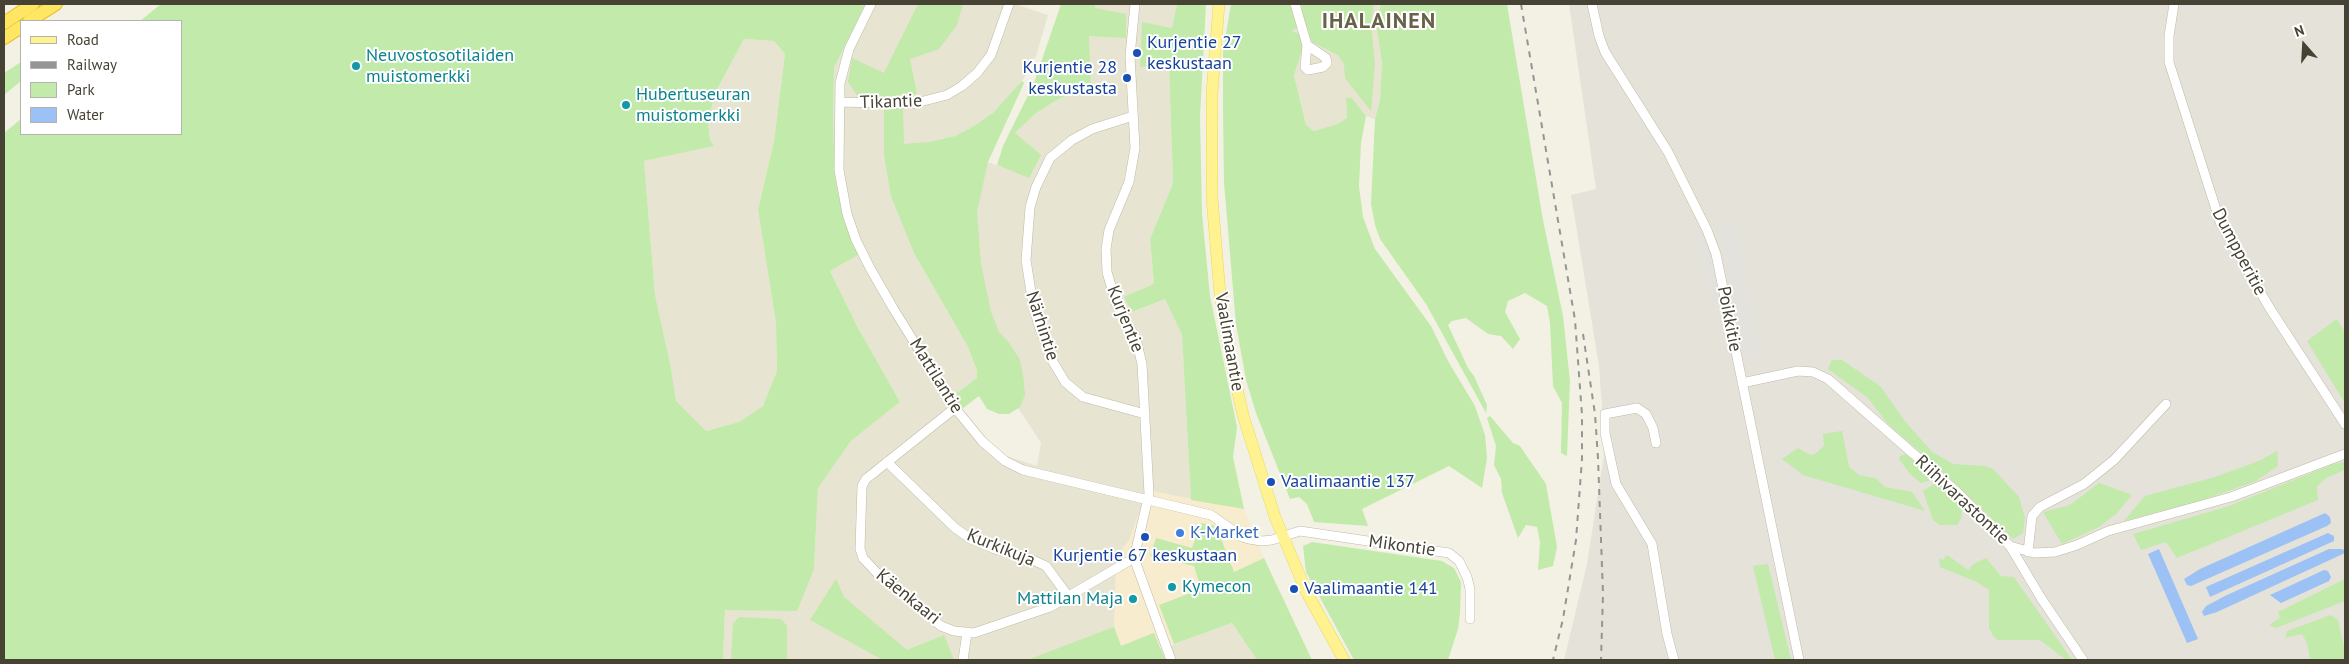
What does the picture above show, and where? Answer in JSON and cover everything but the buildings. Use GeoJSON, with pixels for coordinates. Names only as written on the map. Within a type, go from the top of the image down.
{"type":"FeatureCollection","features":[{"type":"Feature","properties":{"kind":"highway"},"geometry":{"type":"LineString","coordinates":[[4,23],[33,4]]}},
{"type":"Feature","properties":{"kind":"highway"},"geometry":{"type":"LineString","coordinates":[[32,20],[56,4]]}},
{"type":"Feature","properties":{"kind":"highway"},"geometry":{"type":"LineString","coordinates":[[4,38],[20,28]]}},
{"type":"Feature","properties":{"kind":"main road","name":"Vaalimaantie"},"geometry":{"type":"LineString","coordinates":[[1219,4],[1212,93],[1212,198],[1220,294],[1232,366],[1243,414],[1282,536],[1306,591],[1344,660]]}},
{"type":"Feature","properties":{"kind":"street","name":"Mattilantie"},"geometry":{"type":"LineString","coordinates":[[871,4],[849,49],[843,67],[840,102],[839,170],[847,214],[856,240],[879,284],[955,408],[995,454],[1023,470],[1211,515],[1242,537],[1262,542],[1282,536]]}},
{"type":"Feature","properties":{"kind":"street","name":"Tikantie"},"geometry":{"type":"LineString","coordinates":[[840,102],[912,104],[929,101],[954,90],[977,73],[991,55],[1009,4]]}},
{"type":"Feature","properties":{"kind":"street","name":"Kurjentie"},"geometry":{"type":"LineString","coordinates":[[1134,558],[1149,501],[1141,354],[1131,328],[1116,303],[1107,272],[1106,257],[1109,230],[1129,182],[1133,162],[1130,38],[1135,4]]}},
{"type":"Feature","properties":{"kind":"street"},"geometry":{"type":"LineString","coordinates":[[1295,4],[1307,45]]}},
{"type":"Feature","properties":{"kind":"street","name":"Poikkitie"},"geometry":{"type":"LineString","coordinates":[[1592,4],[1599,36],[1605,52],[1668,152],[1707,230],[1716,254],[1799,660]]}},
{"type":"Feature","properties":{"kind":"street","name":"Dumpperitie"},"geometry":{"type":"LineString","coordinates":[[2174,4],[2169,36],[2169,62],[2220,222],[2269,307],[2345,424]]}},
{"type":"Feature","properties":{"kind":"street","name":"Närhintie"},"geometry":{"type":"LineString","coordinates":[[1133,116],[1110,121],[1092,129],[1072,140],[1050,158],[1036,186],[1030,207],[1026,260],[1031,298],[1039,326],[1052,360],[1065,382],[1082,397],[1144,414]]}},
{"type":"Feature","properties":{"kind":"street","name":"Riihivarastontie"},"geometry":{"type":"LineString","coordinates":[[1742,383],[1798,371],[1813,372],[1828,379],[1957,492],[2010,546],[2028,552],[2055,552],[2077,545],[2108,531],[2231,497],[2345,454]]}},
{"type":"Feature","properties":{"kind":"street"},"geometry":{"type":"LineString","coordinates":[[2028,552],[2032,516],[2036,511],[2040,507],[2084,484],[2114,460],[2166,404]]}},
{"type":"Feature","properties":{"kind":"street","name":"Käenkaari"},"geometry":{"type":"LineString","coordinates":[[955,408],[866,479],[862,486],[860,548],[863,558],[877,573],[941,626],[967,633],[981,632],[1041,610],[1134,558]]}},
{"type":"Feature","properties":{"kind":"street"},"geometry":{"type":"LineString","coordinates":[[1656,443],[1653,428],[1646,414],[1637,408],[1605,414],[1605,433],[1616,484],[1652,544],[1667,634],[1674,660]]}},
{"type":"Feature","properties":{"kind":"street","name":"Kurkikuja"},"geometry":{"type":"LineString","coordinates":[[887,462],[959,531],[995,549],[1028,558],[1046,566],[1068,596]]}},
{"type":"Feature","properties":{"kind":"street","name":"Mikontie"},"geometry":{"type":"LineString","coordinates":[[1282,536],[1300,531],[1449,553],[1459,561],[1467,577],[1470,589],[1470,619]]}},
{"type":"Feature","properties":{"kind":"street"},"geometry":{"type":"LineString","coordinates":[[2010,546],[2041,598],[2083,660]]}},
{"type":"Feature","properties":{"kind":"street"},"geometry":{"type":"LineString","coordinates":[[1134,558],[1171,660]]}},
{"type":"Feature","properties":{"kind":"street"},"geometry":{"type":"LineString","coordinates":[[963,660],[967,633]]}},
{"type":"Feature","properties":{"kind":"shaded area"},"geometry":{"type":"Polygon","coordinates":[[[862,4],[1015,4],[1048,15],[1036,56],[1022,81],[1008,99],[974,126],[955,136],[927,142],[914,253],[968,347],[979,377],[953,396],[978,431],[1001,454],[1037,466],[1041,443],[996,374],[966,254],[988,162],[1029,177],[1015,133],[1035,114],[1055,101],[1091,84],[1089,36],[1095,4],[1177,4],[1172,28],[1142,23],[1169,64],[1173,183],[1150,239],[1154,284],[1133,312],[1165,299],[1182,335],[1191,500],[1147,490],[1129,541],[1116,556],[1161,649],[1232,623],[1257,660],[723,660],[725,610],[814,569],[818,488],[851,441],[900,402],[857,326],[830,271],[858,255],[843,217],[835,177],[833,121],[834,68],[864,7],[862,4]]]}},
{"type":"Feature","properties":{"kind":"shaded area"},"geometry":{"type":"Polygon","coordinates":[[[1292,4],[1381,4],[1376,22],[1382,64],[1380,100],[1375,119],[1366,116],[1352,98],[1346,97],[1347,118],[1337,124],[1314,131],[1306,125],[1294,75],[1303,48],[1292,31],[1292,4]]]}},
{"type":"Feature","properties":{"kind":"shaded area"},"geometry":{"type":"Polygon","coordinates":[[[1569,4],[2345,4],[2345,660],[1564,660],[1587,564],[1605,448],[1599,366],[1571,195],[1596,189],[1569,4]]]}},
{"type":"Feature","properties":{"kind":"shaded area"},"geometry":{"type":"Polygon","coordinates":[[[744,39],[774,41],[785,54],[774,141],[758,210],[776,323],[777,371],[763,406],[739,422],[705,431],[676,402],[670,363],[655,295],[644,161],[713,146],[710,140],[708,122],[715,93],[744,39]]]}},
{"type":"Feature","properties":{"kind":"shaded area"},"geometry":{"type":"Polygon","coordinates":[[[1735,221],[1761,356],[1745,359],[1719,224],[1735,221]]]}},
{"type":"Feature","properties":{"kind":"shaded area"},"geometry":{"type":"Polygon","coordinates":[[[1704,234],[1711,254],[1721,298],[1711,300],[1696,236],[1704,234]]]}},
{"type":"Feature","properties":{"kind":"shaded area"},"geometry":{"type":"Polygon","coordinates":[[[1147,490],[1244,509],[1264,558],[1234,572],[1192,548],[1156,539],[1150,555],[1194,566],[1201,589],[1159,605],[1174,644],[1161,649],[1153,633],[1121,646],[1114,627],[1116,555],[1129,541],[1147,490]]]}},
{"type":"Feature","properties":{"kind":"green space"},"geometry":{"type":"Polygon","coordinates":[[[161,4],[862,4],[864,7],[834,68],[833,121],[835,177],[843,217],[858,255],[830,271],[857,326],[900,402],[851,441],[818,488],[814,569],[797,611],[725,610],[723,660],[4,660],[4,133],[20,120],[20,135],[182,135],[182,20],[141,20],[161,4]],[[744,39],[715,93],[708,122],[710,140],[714,146],[644,161],[655,295],[676,401],[706,431],[739,422],[763,406],[777,371],[776,323],[758,210],[774,141],[785,54],[774,41],[744,39]]]}},
{"type":"Feature","properties":{"kind":"green space"},"geometry":{"type":"Polygon","coordinates":[[[918,4],[963,4],[957,25],[939,49],[910,59],[917,94],[884,97],[857,95],[848,82],[852,58],[884,73],[918,4]]]}},
{"type":"Feature","properties":{"kind":"green space"},"geometry":{"type":"Polygon","coordinates":[[[1061,4],[1095,4],[1095,8],[1126,14],[1126,38],[1089,36],[1091,84],[1055,101],[1035,114],[1015,133],[1041,155],[1029,178],[997,165],[1003,146],[1034,83],[1061,4]]]}},
{"type":"Feature","properties":{"kind":"green space"},"geometry":{"type":"Polygon","coordinates":[[[1177,4],[1206,4],[1200,117],[1202,213],[1210,296],[1237,427],[1233,457],[1244,509],[1191,500],[1182,335],[1165,299],[1132,312],[1124,297],[1154,284],[1150,239],[1173,183],[1169,64],[1140,67],[1142,22],[1172,28],[1177,4]]]}},
{"type":"Feature","properties":{"kind":"green space"},"geometry":{"type":"Polygon","coordinates":[[[1231,4],[1292,4],[1297,27],[1292,31],[1299,34],[1303,48],[1294,75],[1306,125],[1314,131],[1337,124],[1347,118],[1346,97],[1352,98],[1366,116],[1361,143],[1359,186],[1363,217],[1375,249],[1431,326],[1448,361],[1475,406],[1485,435],[1487,458],[1482,488],[1449,466],[1362,509],[1368,526],[1314,522],[1307,504],[1299,497],[1290,499],[1256,413],[1246,380],[1236,324],[1224,183],[1223,52],[1231,4]]]}},
{"type":"Feature","properties":{"kind":"green space"},"geometry":{"type":"Polygon","coordinates":[[[1302,4],[1374,4],[1371,23],[1375,64],[1371,111],[1345,78],[1344,64],[1338,55],[1312,42],[1302,12],[1302,4]]]}},
{"type":"Feature","properties":{"kind":"green space"},"geometry":{"type":"Polygon","coordinates":[[[1381,4],[1507,4],[1543,220],[1563,316],[1570,381],[1567,456],[1561,453],[1562,403],[1553,386],[1550,323],[1547,306],[1525,293],[1508,301],[1505,312],[1520,339],[1513,349],[1501,336],[1488,334],[1466,318],[1452,321],[1448,325],[1487,405],[1486,413],[1426,304],[1380,239],[1371,204],[1375,119],[1380,100],[1382,64],[1376,22],[1381,4]]]}},
{"type":"Feature","properties":{"kind":"green space"},"geometry":{"type":"Polygon","coordinates":[[[20,63],[20,82],[4,95],[4,73],[20,63]]]}},
{"type":"Feature","properties":{"kind":"green space"},"geometry":{"type":"Polygon","coordinates":[[[1022,81],[1024,83],[988,162],[977,212],[981,264],[991,312],[999,332],[1019,358],[1023,374],[1025,395],[1020,407],[1009,414],[999,414],[987,409],[979,396],[962,409],[953,396],[977,378],[977,371],[968,347],[914,253],[891,196],[884,155],[884,108],[903,109],[904,144],[928,142],[955,136],[974,126],[994,112],[1022,81]]]}},
{"type":"Feature","properties":{"kind":"green space"},"geometry":{"type":"Polygon","coordinates":[[[2337,319],[2345,332],[2345,400],[2343,400],[2307,341],[2337,319]]]}},
{"type":"Feature","properties":{"kind":"green space"},"geometry":{"type":"Polygon","coordinates":[[[1832,360],[1842,360],[1880,386],[1904,420],[1932,452],[1953,464],[1985,466],[1993,469],[2019,497],[2025,518],[2023,533],[2013,539],[1943,472],[1888,424],[1868,398],[1828,369],[1832,360]]]}},
{"type":"Feature","properties":{"kind":"green space"},"geometry":{"type":"Polygon","coordinates":[[[1490,416],[1513,443],[1520,446],[1546,484],[1557,547],[1553,566],[1538,570],[1540,542],[1537,527],[1526,525],[1518,538],[1502,493],[1501,479],[1494,465],[1496,446],[1487,418],[1490,416]]]}},
{"type":"Feature","properties":{"kind":"green space"},"geometry":{"type":"Polygon","coordinates":[[[1842,431],[1849,467],[1859,475],[1875,478],[1885,487],[1912,492],[1925,511],[1803,475],[1782,459],[1798,448],[1810,455],[1815,454],[1824,446],[1823,434],[1842,431]]]}},
{"type":"Feature","properties":{"kind":"green space"},"geometry":{"type":"Polygon","coordinates":[[[2277,451],[2278,466],[2256,481],[2197,502],[2124,521],[2145,496],[2215,477],[2259,461],[2277,451]]]}},
{"type":"Feature","properties":{"kind":"green space"},"geometry":{"type":"Polygon","coordinates":[[[1906,454],[1930,475],[1929,481],[1921,483],[1911,475],[1899,459],[1900,456],[1906,454]]]}},
{"type":"Feature","properties":{"kind":"green space"},"geometry":{"type":"Polygon","coordinates":[[[2345,462],[2345,470],[2326,478],[2317,486],[2318,500],[2177,558],[2166,542],[2141,550],[2133,534],[2226,507],[2334,464],[2345,462]]]}},
{"type":"Feature","properties":{"kind":"green space"},"geometry":{"type":"Polygon","coordinates":[[[1939,481],[1957,495],[1962,509],[1961,519],[1957,525],[1940,525],[1933,520],[1923,491],[1939,481]]]}},
{"type":"Feature","properties":{"kind":"green space"},"geometry":{"type":"Polygon","coordinates":[[[2099,483],[2131,496],[2116,514],[2099,527],[2062,544],[2043,512],[2070,505],[2099,483]]]}},
{"type":"Feature","properties":{"kind":"green space"},"geometry":{"type":"Polygon","coordinates":[[[1201,523],[1216,526],[1234,572],[1264,558],[1312,660],[1257,660],[1232,623],[1174,644],[1159,605],[1201,589],[1194,566],[1150,556],[1156,538],[1192,548],[1201,523]]]}},
{"type":"Feature","properties":{"kind":"green space"},"geometry":{"type":"Polygon","coordinates":[[[1312,542],[1442,561],[1454,568],[1461,582],[1460,614],[1458,629],[1448,660],[1354,660],[1306,572],[1303,546],[1312,542]]]}},
{"type":"Feature","properties":{"kind":"green space"},"geometry":{"type":"Polygon","coordinates":[[[1947,555],[1968,570],[1975,563],[1986,558],[2001,576],[2014,577],[2072,660],[2066,660],[2040,640],[1998,640],[1993,636],[1989,628],[1989,590],[1977,582],[1940,567],[1939,558],[1943,560],[1947,555]]]}},
{"type":"Feature","properties":{"kind":"green space"},"geometry":{"type":"Polygon","coordinates":[[[1768,564],[1791,660],[1775,660],[1753,566],[1768,564]]]}},
{"type":"Feature","properties":{"kind":"green space"},"geometry":{"type":"Polygon","coordinates":[[[836,579],[844,597],[907,650],[944,635],[954,660],[883,660],[810,620],[836,579]]]}},
{"type":"Feature","properties":{"kind":"green space"},"geometry":{"type":"Polygon","coordinates":[[[2345,579],[2345,601],[2276,628],[2269,625],[2280,618],[2278,612],[2345,579]]]}},
{"type":"Feature","properties":{"kind":"green space"},"geometry":{"type":"Polygon","coordinates":[[[2331,615],[2338,620],[2345,652],[2343,660],[2310,660],[2307,643],[2302,634],[2285,638],[2287,631],[2331,615]]]}},
{"type":"Feature","properties":{"kind":"green space"},"geometry":{"type":"Polygon","coordinates":[[[739,617],[781,619],[787,626],[787,660],[731,660],[733,624],[739,617]]]}},
{"type":"Feature","properties":{"kind":"green space"},"geometry":{"type":"Polygon","coordinates":[[[1114,627],[1121,646],[1154,633],[1165,660],[1027,660],[1114,627]]]}},
{"type":"Feature","properties":{"kind":"water"},"geometry":{"type":"Polygon","coordinates":[[[2325,513],[2330,517],[2331,523],[2327,526],[2191,586],[2187,585],[2184,579],[2200,569],[2325,513]]]}},
{"type":"Feature","properties":{"kind":"water"},"geometry":{"type":"Polygon","coordinates":[[[2328,533],[2334,536],[2334,541],[2210,597],[2206,587],[2328,533]]]}},
{"type":"Feature","properties":{"kind":"water"},"geometry":{"type":"Polygon","coordinates":[[[2159,549],[2198,639],[2187,643],[2148,554],[2159,549]]]}},
{"type":"Feature","properties":{"kind":"water"},"geometry":{"type":"Polygon","coordinates":[[[2329,549],[2345,550],[2345,553],[2217,612],[2204,616],[2202,612],[2206,606],[2329,549]]]}},
{"type":"Feature","properties":{"kind":"water"},"geometry":{"type":"Polygon","coordinates":[[[2324,570],[2328,571],[2331,577],[2329,581],[2281,603],[2270,595],[2324,570]]]}},
{"type":"Feature","properties":{"kind":"railway"},"geometry":{"type":"LineString","coordinates":[[1521,4],[1575,320],[1582,415],[1582,459],[1576,540],[1563,619],[1553,660]]}},
{"type":"Feature","properties":{"kind":"railway"},"geometry":{"type":"LineString","coordinates":[[1583,334],[1595,414],[1598,458],[1603,594],[1601,660]]}},
{"type":"Feature","properties":{"kind":"place","name":"Kurjentie 27 keskustaan"},"geometry":{"type":"Point","coordinates":[1137,53]}},
{"type":"Feature","properties":{"kind":"place","name":"Neuvostosotilaiden muistomerkki"},"geometry":{"type":"Point","coordinates":[356,66]}},
{"type":"Feature","properties":{"kind":"place","name":"Kurjentie 28 keskustasta"},"geometry":{"type":"Point","coordinates":[1127,78]}},
{"type":"Feature","properties":{"kind":"place","name":"Hubertuseuran muistomerkki"},"geometry":{"type":"Point","coordinates":[626,105]}},
{"type":"Feature","properties":{"kind":"place","name":"Vaalimaantie 137"},"geometry":{"type":"Point","coordinates":[1271,482]}},
{"type":"Feature","properties":{"kind":"place","name":"K-Market"},"geometry":{"type":"Point","coordinates":[1180,533]}},
{"type":"Feature","properties":{"kind":"place","name":"Kurjentie 67 keskustaan"},"geometry":{"type":"Point","coordinates":[1145,537]}},
{"type":"Feature","properties":{"kind":"place","name":"Kymecon"},"geometry":{"type":"Point","coordinates":[1172,587]}},
{"type":"Feature","properties":{"kind":"place","name":"Vaalimaantie 141"},"geometry":{"type":"Point","coordinates":[1294,589]}},
{"type":"Feature","properties":{"kind":"place","name":"Mattilan Maja"},"geometry":{"type":"Point","coordinates":[1133,599]}},
{"type":"Feature","properties":{"kind":"district","name":"IHALAINEN"},"geometry":{"type":"Point","coordinates":[1379,22]}}]}
